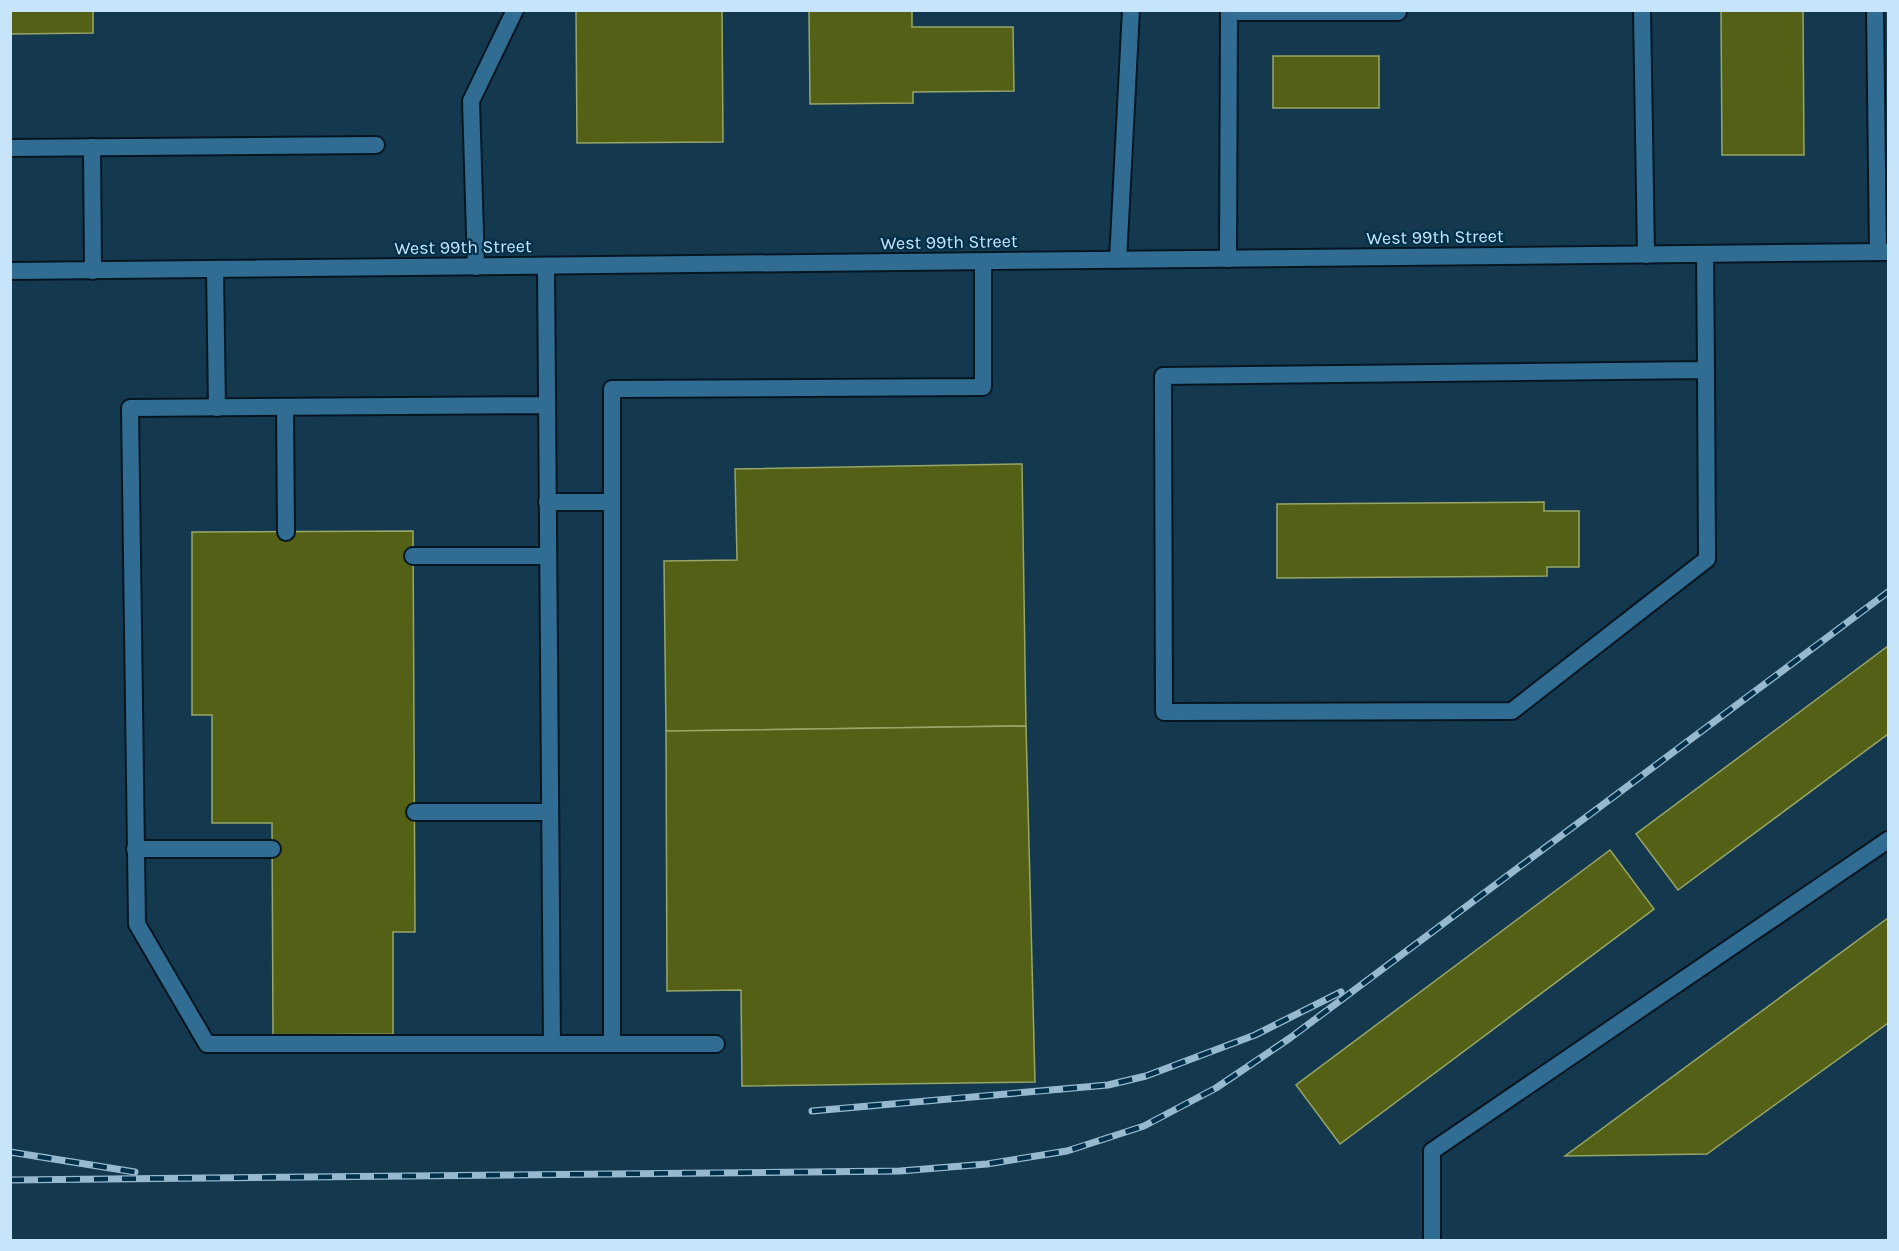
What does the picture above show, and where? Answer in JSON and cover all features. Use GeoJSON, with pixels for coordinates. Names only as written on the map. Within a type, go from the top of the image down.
{"type":"FeatureCollection","features":[{"type":"Feature","properties":{"kind":"street"},"geometry":{"type":"LineString","coordinates":[[476,267],[471,101],[515,10]]}},
{"type":"Feature","properties":{"kind":"street"},"geometry":{"type":"LineString","coordinates":[[1118,260],[1131,10]]}},
{"type":"Feature","properties":{"kind":"street"},"geometry":{"type":"LineString","coordinates":[[1642,10],[1646,255]]}},
{"type":"Feature","properties":{"kind":"street"},"geometry":{"type":"LineString","coordinates":[[1875,10],[1883,252]]}},
{"type":"Feature","properties":{"kind":"street"},"geometry":{"type":"LineString","coordinates":[[1228,259],[1229,12],[1398,12]]}},
{"type":"Feature","properties":{"kind":"street"},"geometry":{"type":"LineString","coordinates":[[10,148],[376,145]]}},
{"type":"Feature","properties":{"kind":"street"},"geometry":{"type":"LineString","coordinates":[[92,147],[93,271]]}},
{"type":"Feature","properties":{"kind":"street","name":"West 99th Street"},"geometry":{"type":"LineString","coordinates":[[10,272],[1883,252]]}},
{"type":"Feature","properties":{"kind":"street"},"geometry":{"type":"LineString","coordinates":[[1705,254],[1706,370],[1707,559],[1512,711],[1164,712],[1163,376],[1706,370]]}},
{"type":"Feature","properties":{"kind":"street"},"geometry":{"type":"LineString","coordinates":[[612,1044],[612,389],[982,387],[982,262]]}},
{"type":"Feature","properties":{"kind":"street"},"geometry":{"type":"LineString","coordinates":[[546,266],[552,1044]]}},
{"type":"Feature","properties":{"kind":"street"},"geometry":{"type":"LineString","coordinates":[[215,269],[217,408]]}},
{"type":"Feature","properties":{"kind":"street"},"geometry":{"type":"LineString","coordinates":[[546,405],[130,408],[137,924],[207,1044],[716,1044]]}},
{"type":"Feature","properties":{"kind":"street"},"geometry":{"type":"LineString","coordinates":[[285,407],[286,532]]}},
{"type":"Feature","properties":{"kind":"street"},"geometry":{"type":"LineString","coordinates":[[547,502],[612,502]]}},
{"type":"Feature","properties":{"kind":"street"},"geometry":{"type":"LineString","coordinates":[[413,556],[548,556]]}},
{"type":"Feature","properties":{"kind":"street"},"geometry":{"type":"LineString","coordinates":[[415,812],[550,812]]}},
{"type":"Feature","properties":{"kind":"street"},"geometry":{"type":"LineString","coordinates":[[1432,1240],[1432,1151],[1888,840]]}},
{"type":"Feature","properties":{"kind":"street"},"geometry":{"type":"LineString","coordinates":[[135,849],[272,849]]}},
{"type":"Feature","properties":{"kind":"shaded area"},"geometry":{"type":"Polygon","coordinates":[[[11,11],[1888,11],[1888,1240],[11,1240],[11,11]]]}},
{"type":"Feature","properties":{"kind":"building"},"geometry":{"type":"Polygon","coordinates":[[[10,10],[93,10],[93,33],[10,34],[10,10]]]}},
{"type":"Feature","properties":{"kind":"building"},"geometry":{"type":"Polygon","coordinates":[[[576,10],[722,10],[723,142],[577,143],[576,10]]]}},
{"type":"Feature","properties":{"kind":"building"},"geometry":{"type":"Polygon","coordinates":[[[809,10],[912,10],[912,27],[1013,27],[1014,91],[913,92],[913,103],[810,104],[809,10]]]}},
{"type":"Feature","properties":{"kind":"building"},"geometry":{"type":"Polygon","coordinates":[[[1721,10],[1803,10],[1804,155],[1722,155],[1721,10]]]}},
{"type":"Feature","properties":{"kind":"building"},"geometry":{"type":"Polygon","coordinates":[[[1273,56],[1379,56],[1379,108],[1273,108],[1273,56]]]}},
{"type":"Feature","properties":{"kind":"building"},"geometry":{"type":"Polygon","coordinates":[[[1022,464],[1026,726],[666,731],[664,561],[737,560],[735,469],[1022,464]]]}},
{"type":"Feature","properties":{"kind":"building"},"geometry":{"type":"Polygon","coordinates":[[[1544,502],[1544,511],[1579,511],[1579,567],[1547,567],[1547,576],[1277,578],[1277,504],[1544,502]]]}},
{"type":"Feature","properties":{"kind":"building"},"geometry":{"type":"Polygon","coordinates":[[[413,531],[415,932],[393,932],[393,1034],[273,1035],[272,823],[212,823],[212,715],[192,715],[192,532],[413,531]]]}},
{"type":"Feature","properties":{"kind":"building"},"geometry":{"type":"Polygon","coordinates":[[[1888,646],[1888,734],[1678,890],[1636,834],[1888,646]]]}},
{"type":"Feature","properties":{"kind":"building"},"geometry":{"type":"Polygon","coordinates":[[[1026,726],[1035,1082],[742,1086],[741,990],[667,991],[666,731],[1026,726]]]}},
{"type":"Feature","properties":{"kind":"building"},"geometry":{"type":"Polygon","coordinates":[[[1610,850],[1654,909],[1340,1144],[1296,1085],[1610,850]]]}},
{"type":"Feature","properties":{"kind":"building"},"geometry":{"type":"Polygon","coordinates":[[[1888,918],[1888,1023],[1707,1154],[1565,1156],[1888,918]]]}},
{"type":"Feature","properties":{"kind":"railway"},"geometry":{"type":"LineString","coordinates":[[10,1180],[900,1171],[987,1164],[1067,1151],[1144,1126],[1216,1088],[1290,1038],[1888,592]]}},
{"type":"Feature","properties":{"kind":"railway"},"geometry":{"type":"LineString","coordinates":[[812,1111],[1108,1085],[1146,1076],[1255,1035],[1341,992]]}},
{"type":"Feature","properties":{"kind":"railway"},"geometry":{"type":"LineString","coordinates":[[10,1152],[135,1172]]}}]}
